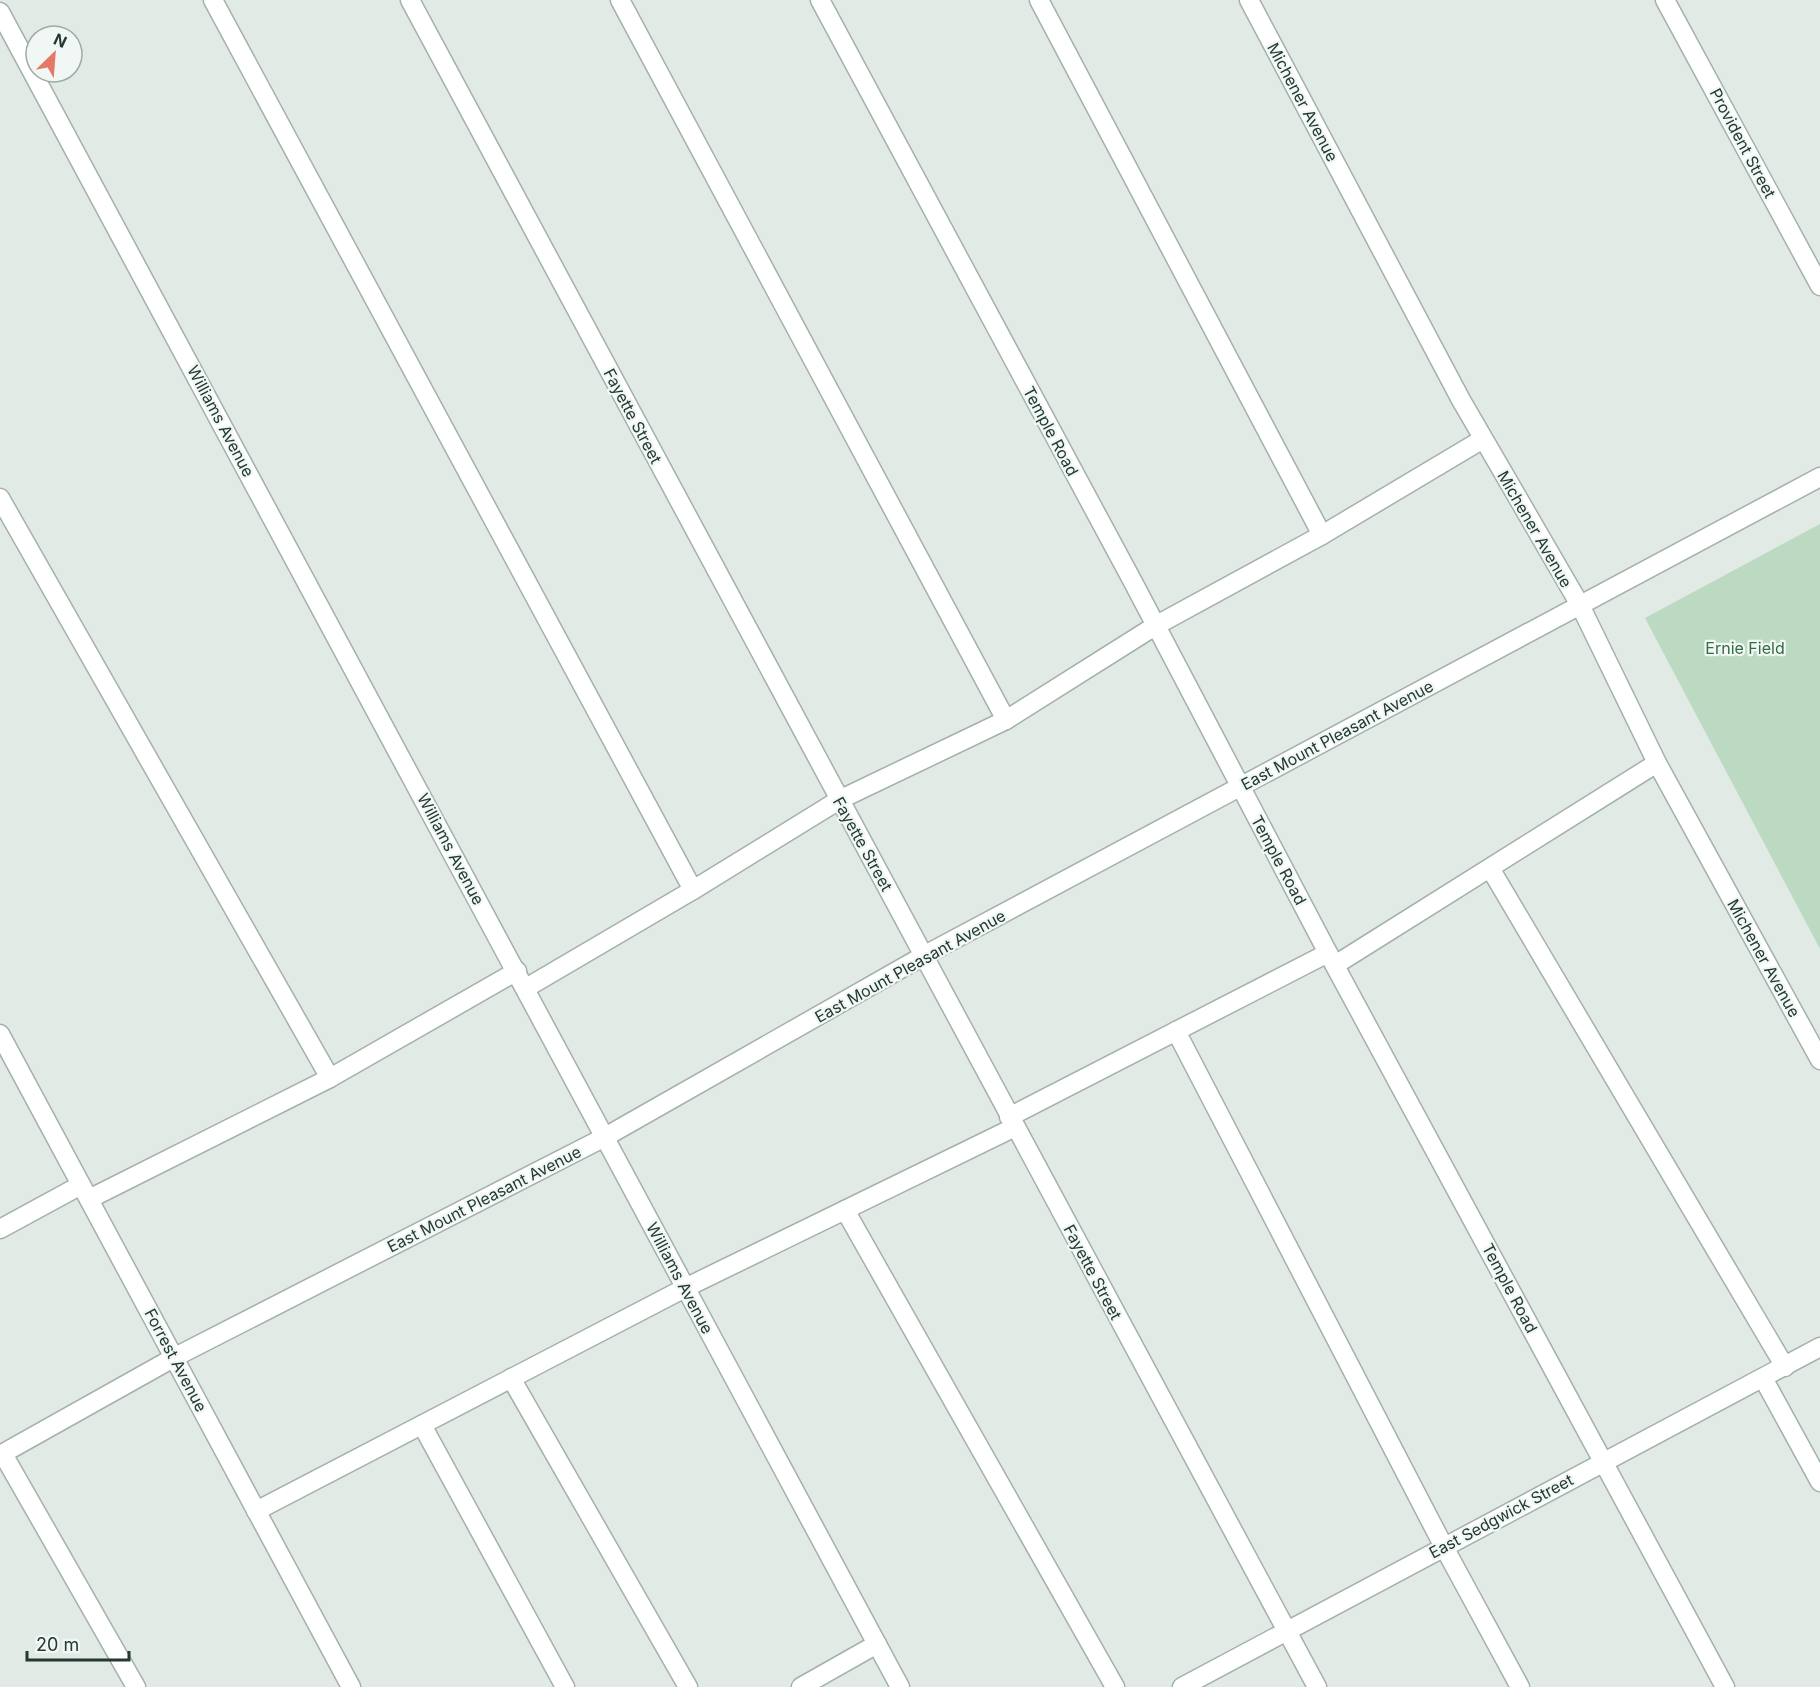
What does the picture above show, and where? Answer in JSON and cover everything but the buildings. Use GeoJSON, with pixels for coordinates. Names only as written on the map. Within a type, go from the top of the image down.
{"type":"FeatureCollection","features":[{"type":"Feature","properties":{"kind":"street"},"geometry":{"type":"LineString","coordinates":[[213,0],[693,890]]}},
{"type":"Feature","properties":{"kind":"street","name":"Fayette Street"},"geometry":{"type":"LineString","coordinates":[[410,0],[1317,1687]]}},
{"type":"Feature","properties":{"kind":"street"},"geometry":{"type":"LineString","coordinates":[[621,0],[1006,720]]}},
{"type":"Feature","properties":{"kind":"street","name":"Temple Road"},"geometry":{"type":"LineString","coordinates":[[820,0],[1332,959],[1725,1687]]}},
{"type":"Feature","properties":{"kind":"street"},"geometry":{"type":"LineString","coordinates":[[1039,0],[1322,535]]}},
{"type":"Feature","properties":{"kind":"street","name":"Michener Avenue"},"geometry":{"type":"LineString","coordinates":[[1249,0],[1482,439],[1580,605],[1657,763],[1820,1059]]}},
{"type":"Feature","properties":{"kind":"street","name":"Provident Street"},"geometry":{"type":"LineString","coordinates":[[1665,0],[1820,286]]}},
{"type":"Feature","properties":{"kind":"street","name":"Williams Avenue"},"geometry":{"type":"LineString","coordinates":[[0,12],[900,1687]]}},
{"type":"Feature","properties":{"kind":"street"},"geometry":{"type":"LineString","coordinates":[[526,988],[693,890],[839,800],[1006,720],[1155,626],[1322,535],[1482,439]]}},
{"type":"Feature","properties":{"kind":"street","name":"East Mount Pleasant Avenue"},"geometry":{"type":"LineString","coordinates":[[2,1454],[175,1358],[605,1137],[925,956],[1820,477]]}},
{"type":"Feature","properties":{"kind":"street"},"geometry":{"type":"LineString","coordinates":[[0,498],[330,1078]]}},
{"type":"Feature","properties":{"kind":"street"},"geometry":{"type":"LineString","coordinates":[[256,1511],[685,1288],[845,1210],[1012,1122],[1176,1031],[1332,959],[1490,868],[1657,763]]}},
{"type":"Feature","properties":{"kind":"street"},"geometry":{"type":"LineString","coordinates":[[1490,868],[1785,1367]]}},
{"type":"Feature","properties":{"kind":"street"},"geometry":{"type":"LineString","coordinates":[[0,1229],[330,1078],[516,971]]}},
{"type":"Feature","properties":{"kind":"street"},"geometry":{"type":"LineString","coordinates":[[1176,1031],[1444,1547],[1520,1687]]}},
{"type":"Feature","properties":{"kind":"street","name":"Forrest Avenue"},"geometry":{"type":"LineString","coordinates":[[0,1034],[351,1687]]}},
{"type":"Feature","properties":{"kind":"street"},"geometry":{"type":"LineString","coordinates":[[845,1210],[1115,1687]]}},
{"type":"Feature","properties":{"kind":"street","name":"East Sedgwick Street"},"geometry":{"type":"LineString","coordinates":[[1182,1687],[1820,1347]]}},
{"type":"Feature","properties":{"kind":"street"},"geometry":{"type":"LineString","coordinates":[[511,1378],[688,1687]]}},
{"type":"Feature","properties":{"kind":"street"},"geometry":{"type":"LineString","coordinates":[[1763,1378],[1820,1482]]}},
{"type":"Feature","properties":{"kind":"street"},"geometry":{"type":"LineString","coordinates":[[422,1425],[566,1687]]}},
{"type":"Feature","properties":{"kind":"street"},"geometry":{"type":"LineString","coordinates":[[2,1454],[136,1687]]}},
{"type":"Feature","properties":{"kind":"street"},"geometry":{"type":"LineString","coordinates":[[801,1687],[877,1644]]}},
{"type":"Feature","properties":{"kind":"green space","name":"Ernie Field"},"geometry":{"type":"Polygon","coordinates":[[[1820,524],[1820,949],[1645,618],[1820,524]]]}}]}
